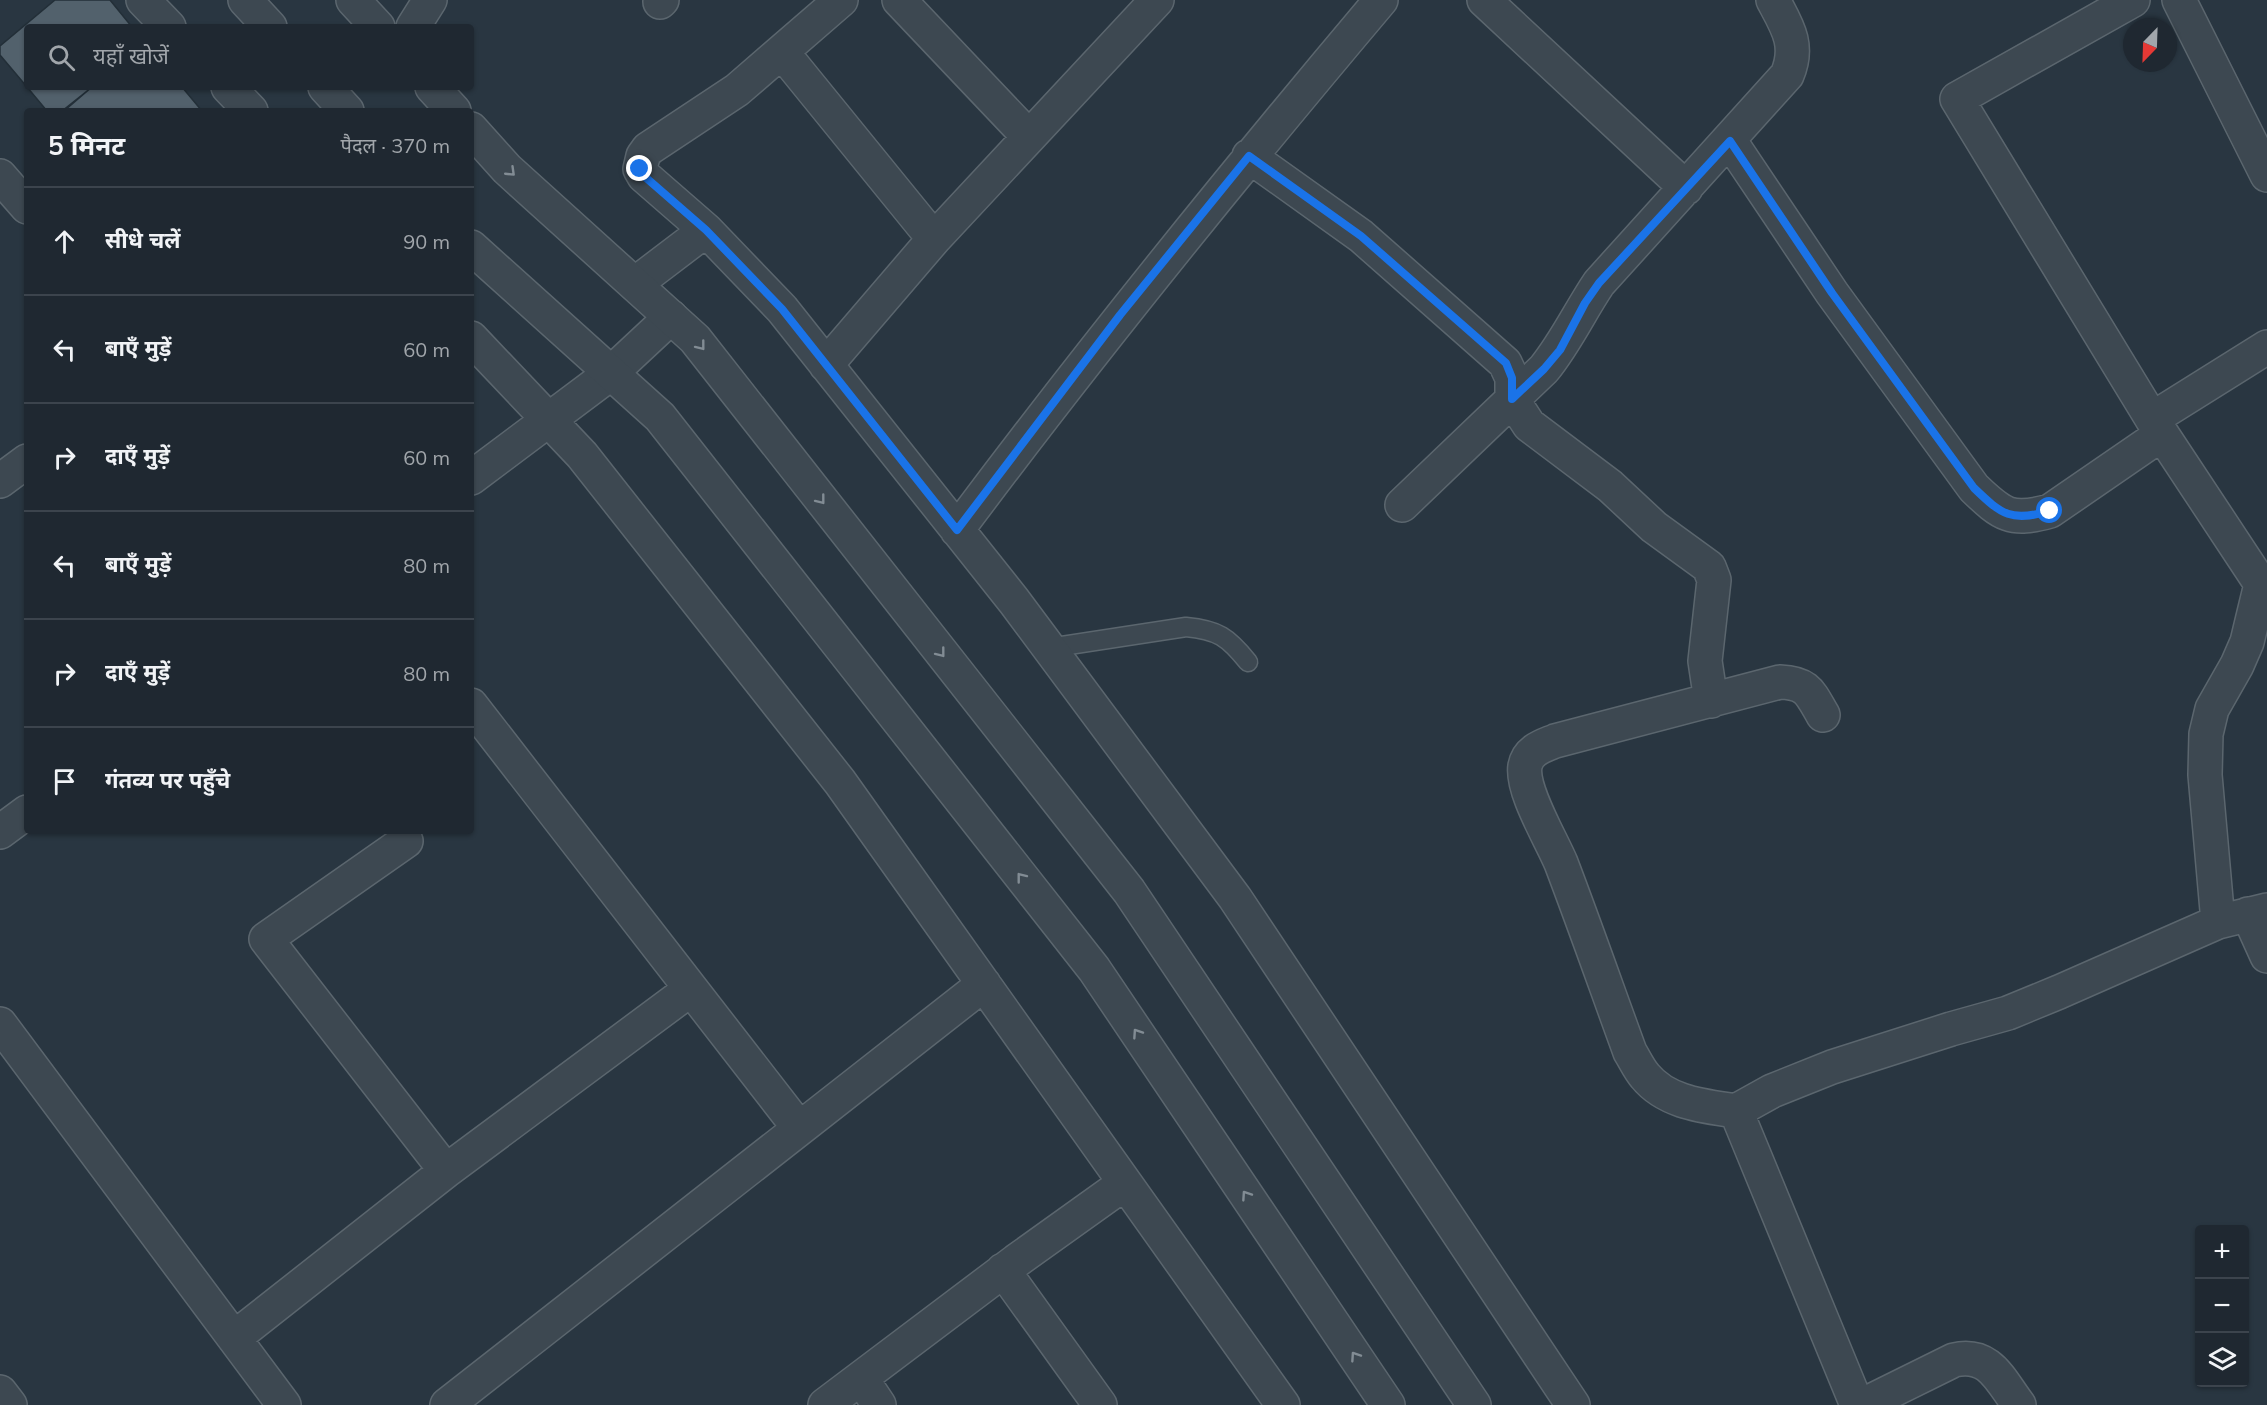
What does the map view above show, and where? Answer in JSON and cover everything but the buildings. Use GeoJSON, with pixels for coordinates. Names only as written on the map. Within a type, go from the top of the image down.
{"type":"FeatureCollection","features":[{"type":"Feature","properties":{"kind":"street"},"geometry":{"type":"LineString","coordinates":[[143,0],[166,24]]}},
{"type":"Feature","properties":{"kind":"street"},"geometry":{"type":"LineString","coordinates":[[245,0],[267,24]]}},
{"type":"Feature","properties":{"kind":"street"},"geometry":{"type":"LineString","coordinates":[[353,0],[375,24]]}},
{"type":"Feature","properties":{"kind":"street"},"geometry":{"type":"LineString","coordinates":[[415,24],[430,0]]}},
{"type":"Feature","properties":{"kind":"street"},"geometry":{"type":"LineString","coordinates":[[841,0],[737,90],[657,143],[643,156],[640,169],[644,176],[706,230],[782,309],[1049,648],[1235,898],[1573,1405]]}},
{"type":"Feature","properties":{"kind":"street"},"geometry":{"type":"LineString","coordinates":[[899,0],[1029,137]]}},
{"type":"Feature","properties":{"kind":"street"},"geometry":{"type":"LineString","coordinates":[[826,365],[934,239],[1157,0]]}},
{"type":"Feature","properties":{"kind":"street"},"geometry":{"type":"LineString","coordinates":[[957,530],[1120,315],[1249,156],[1381,0]]}},
{"type":"Feature","properties":{"kind":"street"},"geometry":{"type":"LineString","coordinates":[[1484,0],[1686,188]]}},
{"type":"Feature","properties":{"kind":"street"},"geometry":{"type":"LineString","coordinates":[[2133,0],[1957,99],[2157,426],[2264,583],[2247,642],[2212,709],[2206,734],[2205,775],[2244,915],[2267,956]]}},
{"type":"Feature","properties":{"kind":"street"},"geometry":{"type":"LineString","coordinates":[[2179,0],[2267,175]]}},
{"type":"Feature","properties":{"kind":"street"},"geometry":{"type":"LineString","coordinates":[[1402,505],[1544,369],[1560,350],[1585,303],[1599,283],[1781,83],[1792,62],[1790,32],[1780,2]]}},
{"type":"Feature","properties":{"kind":"street"},"geometry":{"type":"LineString","coordinates":[[782,52],[934,239]]}},
{"type":"Feature","properties":{"kind":"street"},"geometry":{"type":"LineString","coordinates":[[231,90],[248,108]]}},
{"type":"Feature","properties":{"kind":"street"},"geometry":{"type":"LineString","coordinates":[[328,90],[344,108]]}},
{"type":"Feature","properties":{"kind":"street"},"geometry":{"type":"LineString","coordinates":[[435,90],[451,108]]}},
{"type":"Feature","properties":{"kind":"street"},"geometry":{"type":"LineString","coordinates":[[474,132],[507,169],[695,339],[1129,891],[1474,1405]]}},
{"type":"Feature","properties":{"kind":"street"},"geometry":{"type":"LineString","coordinates":[[1730,141],[1832,293],[1974,488],[1992,506],[2006,514],[2028,518],[2050,511],[2157,426],[2267,347]]}},
{"type":"Feature","properties":{"kind":"street"},"geometry":{"type":"LineString","coordinates":[[1249,156],[1361,236],[1506,363],[1512,378],[1512,399],[1529,424],[1610,486],[1654,527],[1709,567],[1714,580],[1705,661],[1711,701]]}},
{"type":"Feature","properties":{"kind":"street"},"geometry":{"type":"LineString","coordinates":[[635,284],[706,230]]}},
{"type":"Feature","properties":{"kind":"street"},"geometry":{"type":"LineString","coordinates":[[474,250],[660,417],[1094,969],[1388,1405]]}},
{"type":"Feature","properties":{"kind":"street"},"geometry":{"type":"LineString","coordinates":[[474,476],[611,373],[671,317]]}},
{"type":"Feature","properties":{"kind":"street"},"geometry":{"type":"LineString","coordinates":[[474,341],[582,455],[840,782],[1283,1405]]}},
{"type":"Feature","properties":{"kind":"street"},"geometry":{"type":"LineString","coordinates":[[0,481],[24,463]]}},
{"type":"Feature","properties":{"kind":"street"},"geometry":{"type":"LineString","coordinates":[[1823,715],[1807,688],[1796,682],[1780,682],[1555,741],[1533,750],[1525,764],[1525,778],[1535,807],[1560,861],[1630,1052],[1645,1077],[1660,1090],[1680,1100],[1736,1111],[1772,1091],[1832,1067],[2008,1013],[2244,915]]}},
{"type":"Feature","properties":{"kind":"street"},"geometry":{"type":"LineString","coordinates":[[474,709],[799,1128]]}},
{"type":"Feature","properties":{"kind":"street"},"geometry":{"type":"LineString","coordinates":[[0,832],[24,814]]}},
{"type":"Feature","properties":{"kind":"street"},"geometry":{"type":"LineString","coordinates":[[406,841],[266,939],[446,1171]]}},
{"type":"Feature","properties":{"kind":"street"},"geometry":{"type":"LineString","coordinates":[[447,1405],[984,984]]}},
{"type":"Feature","properties":{"kind":"street"},"geometry":{"type":"LineString","coordinates":[[234,1338],[446,1171],[691,989]]}},
{"type":"Feature","properties":{"kind":"street"},"geometry":{"type":"LineString","coordinates":[[0,1024],[284,1405]]}},
{"type":"Feature","properties":{"kind":"street"},"geometry":{"type":"LineString","coordinates":[[1736,1111],[1857,1405]]}},
{"type":"Feature","properties":{"kind":"street"},"geometry":{"type":"LineString","coordinates":[[825,1405],[1003,1270],[1125,1183]]}},
{"type":"Feature","properties":{"kind":"street"},"geometry":{"type":"LineString","coordinates":[[1003,1270],[1100,1405]]}},
{"type":"Feature","properties":{"kind":"street"},"geometry":{"type":"LineString","coordinates":[[1863,1405],[1954,1360],[1966,1358],[1978,1359],[1990,1367],[2019,1405]]}},
{"type":"Feature","properties":{"kind":"street"},"geometry":{"type":"LineString","coordinates":[[861,1378],[879,1405]]}},
{"type":"Feature","properties":{"kind":"street"},"geometry":{"type":"LineString","coordinates":[[0,1392],[10,1405]]}},
{"type":"Feature","properties":{"kind":"lane"},"geometry":{"type":"LineString","coordinates":[[1049,648],[1186,627],[1208,629],[1221,634],[1236,646],[1248,662]]}},
{"type":"Feature","properties":{"kind":"route"},"geometry":{"type":"LineString","coordinates":[[640,169],[644,176],[706,230],[782,309],[957,530],[1120,315],[1249,156],[1361,236],[1506,363],[1512,378],[1512,399],[1544,369],[1560,350],[1585,303],[1599,283],[1730,141],[1832,293],[1974,488],[1992,506],[2006,514],[2028,518],[2050,511]]}}]}
